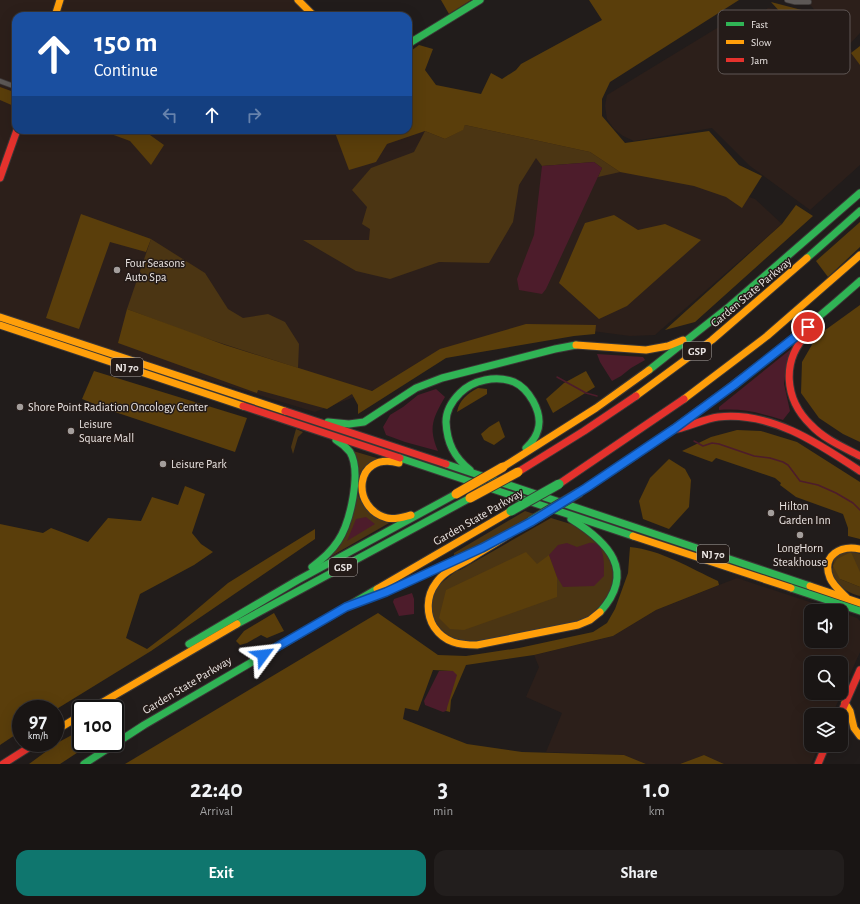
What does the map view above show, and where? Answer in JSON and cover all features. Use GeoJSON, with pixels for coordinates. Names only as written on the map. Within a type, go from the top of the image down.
{"type":"FeatureCollection","features":[{"type":"Feature","properties":{"kind":"main road"},"geometry":{"type":"LineString","coordinates":[[56,12],[60,0]]}},
{"type":"Feature","properties":{"kind":"main road"},"geometry":{"type":"LineString","coordinates":[[298,0],[310,12]]}},
{"type":"Feature","properties":{"kind":"main road"},"geometry":{"type":"LineString","coordinates":[[412,42],[480,0]]}},
{"type":"Feature","properties":{"kind":"main road"},"geometry":{"type":"LineString","coordinates":[[0,178],[15,134]]}},
{"type":"Feature","properties":{"kind":"main road"},"geometry":{"type":"LineString","coordinates":[[160,667],[178,650],[298,580],[503,467],[583,417],[648,371],[706,327],[758,284],[859,193]]}},
{"type":"Feature","properties":{"kind":"main road","name":"Garden State Parkway"},"geometry":{"type":"LineString","coordinates":[[106,700],[160,667],[518,472],[622,405],[688,358],[738,319],[860,211]]}},
{"type":"Feature","properties":{"kind":"main road","name":"Garden State Parkway"},"geometry":{"type":"LineString","coordinates":[[84,764],[158,717],[559,484],[653,422],[736,361],[860,255]]}},
{"type":"Feature","properties":{"kind":"main road"},"geometry":{"type":"LineString","coordinates":[[860,281],[797,345],[790,362],[789,382],[793,401],[803,419],[821,434],[860,456]]}},
{"type":"Feature","properties":{"kind":"main road"},"geometry":{"type":"LineString","coordinates":[[562,513],[598,537],[611,554],[616,567],[616,582],[613,595],[605,608],[595,617],[578,625],[471,646],[458,645],[447,640],[435,629],[429,618],[428,599],[433,586],[447,572],[580,492],[674,429],[784,346],[843,297]]}},
{"type":"Feature","properties":{"kind":"main road","name":"NJ 70"},"geometry":{"type":"LineString","coordinates":[[0,317],[309,420],[475,473],[850,603],[860,611]]}},
{"type":"Feature","properties":{"kind":"main road","name":"NJ 70"},"geometry":{"type":"LineString","coordinates":[[0,325],[562,513],[850,603],[860,603]]}},
{"type":"Feature","properties":{"kind":"main road"},"geometry":{"type":"LineString","coordinates":[[309,420],[349,424],[364,422],[416,388],[442,378],[555,349],[577,345],[592,345],[633,350],[659,348],[682,340],[706,327]]}},
{"type":"Feature","properties":{"kind":"main road"},"geometry":{"type":"LineString","coordinates":[[475,473],[455,455],[449,445],[446,430],[446,419],[452,402],[460,391],[473,382],[489,378],[498,378],[516,384],[528,394],[537,409],[540,418],[538,432],[532,442],[515,459]]}},
{"type":"Feature","properties":{"kind":"main road"},"geometry":{"type":"LineString","coordinates":[[674,429],[683,428],[718,417],[749,417],[764,420],[784,426],[817,443],[860,471]]}},
{"type":"Feature","properties":{"kind":"main road"},"geometry":{"type":"LineString","coordinates":[[298,580],[303,573],[327,556],[337,544],[346,528],[352,509],[354,494],[354,460],[344,446],[326,434]]}},
{"type":"Feature","properties":{"kind":"main road"},"geometry":{"type":"LineString","coordinates":[[418,464],[410,466],[384,460],[378,462],[366,472],[362,480],[362,489],[366,503],[376,514],[386,518],[394,518],[420,514]]}},
{"type":"Feature","properties":{"kind":"main road"},"geometry":{"type":"LineString","coordinates":[[346,607],[386,592],[510,534]]}},
{"type":"Feature","properties":{"kind":"main road"},"geometry":{"type":"LineString","coordinates":[[860,549],[844,547],[833,554],[830,561],[829,575],[860,617]]}},
{"type":"Feature","properties":{"kind":"main road"},"geometry":{"type":"LineString","coordinates":[[843,708],[860,670]]}},
{"type":"Feature","properties":{"kind":"main road"},"geometry":{"type":"LineString","coordinates":[[845,703],[850,711],[854,728],[860,736]]}},
{"type":"Feature","properties":{"kind":"main road"},"geometry":{"type":"LineString","coordinates":[[3,764],[22,752]]}},
{"type":"Feature","properties":{"kind":"main road"},"geometry":{"type":"LineString","coordinates":[[818,764],[823,752]]}},
{"type":"Feature","properties":{"kind":"street"},"geometry":{"type":"LineString","coordinates":[[787,0],[795,2],[809,2]]}},
{"type":"Feature","properties":{"kind":"street"},"geometry":{"type":"LineString","coordinates":[[0,82],[12,86]]}},
{"type":"Feature","properties":{"kind":"shaded area"},"geometry":{"type":"Polygon","coordinates":[[[0,0],[298,0],[310,12],[12,12],[12,134],[412,134],[412,96],[710,184],[755,199],[782,224],[655,335],[630,336],[592,331],[427,360],[407,377],[315,412],[0,317],[0,0]]]}},
{"type":"Feature","properties":{"kind":"shaded area"},"geometry":{"type":"Polygon","coordinates":[[[441,0],[471,0],[449,14],[441,0]]]}},
{"type":"Feature","properties":{"kind":"shaded area"},"geometry":{"type":"Polygon","coordinates":[[[589,0],[739,0],[723,10],[718,10],[718,13],[610,82],[602,99],[602,116],[625,143],[709,131],[739,165],[762,176],[742,208],[726,197],[694,186],[620,172],[590,152],[465,125],[463,130],[445,139],[425,131],[387,144],[376,162],[349,170],[336,134],[412,134],[412,50],[419,45],[433,49],[425,70],[436,85],[481,94],[491,73],[502,79],[516,70],[521,64],[602,20],[589,0]]]}},
{"type":"Feature","properties":{"kind":"shaded area"},"geometry":{"type":"Polygon","coordinates":[[[806,0],[860,0],[860,33],[850,44],[850,10],[815,10],[806,0]]]}},
{"type":"Feature","properties":{"kind":"shaded area"},"geometry":{"type":"Polygon","coordinates":[[[771,2],[802,10],[778,10],[771,2]]]}},
{"type":"Feature","properties":{"kind":"shaded area"},"geometry":{"type":"Polygon","coordinates":[[[768,8],[785,10],[766,10],[768,8]]]}},
{"type":"Feature","properties":{"kind":"shaded area"},"geometry":{"type":"Polygon","coordinates":[[[718,27],[718,74],[850,74],[850,48],[860,60],[860,165],[810,210],[750,166],[712,128],[634,141],[623,136],[614,129],[607,119],[605,106],[607,95],[718,27]]]}},
{"type":"Feature","properties":{"kind":"shaded area"},"geometry":{"type":"Polygon","coordinates":[[[860,46],[860,65],[851,53],[860,46]]]}},
{"type":"Feature","properties":{"kind":"shaded area"},"geometry":{"type":"Polygon","coordinates":[[[0,87],[12,91],[12,105],[0,100],[0,87]]]}},
{"type":"Feature","properties":{"kind":"shaded area"},"geometry":{"type":"Polygon","coordinates":[[[465,125],[590,152],[620,172],[598,177],[602,168],[594,162],[542,166],[536,158],[519,185],[513,222],[489,263],[439,262],[390,279],[356,271],[303,240],[369,240],[370,229],[362,224],[367,207],[352,190],[371,168],[414,152],[425,131],[445,139],[462,130],[465,125]]]}},
{"type":"Feature","properties":{"kind":"shaded area"},"geometry":{"type":"Polygon","coordinates":[[[111,134],[149,134],[164,145],[151,165],[130,141],[111,134]]]}},
{"type":"Feature","properties":{"kind":"shaded area"},"geometry":{"type":"Polygon","coordinates":[[[594,162],[602,168],[546,289],[542,294],[519,290],[517,279],[534,235],[542,166],[594,162]]]}},
{"type":"Feature","properties":{"kind":"shaded area"},"geometry":{"type":"Polygon","coordinates":[[[796,205],[813,216],[695,322],[665,330],[782,224],[796,205]]]}},
{"type":"Feature","properties":{"kind":"shaded area"},"geometry":{"type":"Polygon","coordinates":[[[81,214],[151,239],[146,252],[110,242],[79,329],[46,318],[81,214]]]}},
{"type":"Feature","properties":{"kind":"shaded area"},"geometry":{"type":"Polygon","coordinates":[[[614,215],[638,230],[665,224],[701,240],[627,306],[599,319],[559,283],[585,223],[614,215]]]}},
{"type":"Feature","properties":{"kind":"shaded area"},"geometry":{"type":"Polygon","coordinates":[[[860,222],[860,247],[828,277],[816,261],[860,222]]]}},
{"type":"Feature","properties":{"kind":"shaded area"},"geometry":{"type":"Polygon","coordinates":[[[151,239],[205,273],[228,309],[243,318],[268,314],[285,322],[299,344],[298,368],[190,333],[127,309],[151,239]]]}},
{"type":"Feature","properties":{"kind":"shaded area"},"geometry":{"type":"Polygon","coordinates":[[[860,305],[860,442],[843,434],[819,418],[801,393],[802,362],[817,336],[860,305]]]}},
{"type":"Feature","properties":{"kind":"shaded area"},"geometry":{"type":"Polygon","coordinates":[[[127,309],[225,345],[372,391],[440,349],[526,324],[596,325],[595,334],[574,336],[446,358],[358,414],[358,405],[352,394],[327,409],[258,390],[257,393],[118,343],[127,309]]]}},
{"type":"Feature","properties":{"kind":"shaded area"},"geometry":{"type":"Polygon","coordinates":[[[791,349],[787,361],[784,384],[790,411],[783,420],[751,412],[719,410],[719,407],[791,349]]]}},
{"type":"Feature","properties":{"kind":"shaded area"},"geometry":{"type":"Polygon","coordinates":[[[597,354],[643,357],[645,360],[612,381],[600,362],[597,354]]]}},
{"type":"Feature","properties":{"kind":"shaded area"},"geometry":{"type":"Polygon","coordinates":[[[94,371],[247,418],[235,452],[115,412],[82,399],[94,371]]]}},
{"type":"Feature","properties":{"kind":"shaded area"},"geometry":{"type":"Polygon","coordinates":[[[586,371],[595,387],[553,413],[546,399],[564,383],[586,371]]]}},
{"type":"Feature","properties":{"kind":"shaded area"},"geometry":{"type":"Polygon","coordinates":[[[478,388],[487,389],[487,394],[457,412],[464,397],[478,388]]]}},
{"type":"Feature","properties":{"kind":"shaded area"},"geometry":{"type":"Polygon","coordinates":[[[436,389],[445,397],[437,411],[433,423],[433,435],[438,451],[386,435],[383,427],[390,415],[418,395],[436,389]]]}},
{"type":"Feature","properties":{"kind":"shaded area"},"geometry":{"type":"Polygon","coordinates":[[[499,421],[505,437],[494,445],[484,440],[481,434],[499,421]]]}},
{"type":"Feature","properties":{"kind":"shaded area"},"geometry":{"type":"Polygon","coordinates":[[[296,429],[303,432],[298,437],[293,454],[291,447],[296,429]]]}},
{"type":"Feature","properties":{"kind":"shaded area"},"geometry":{"type":"Polygon","coordinates":[[[737,430],[761,431],[797,442],[860,482],[860,539],[848,536],[848,528],[843,514],[796,497],[780,485],[781,483],[775,478],[716,458],[712,462],[682,451],[711,437],[737,430]]]}},
{"type":"Feature","properties":{"kind":"shaded area"},"geometry":{"type":"Polygon","coordinates":[[[353,451],[380,459],[376,460],[357,492],[360,500],[389,523],[328,558],[346,536],[353,451]]]}},
{"type":"Feature","properties":{"kind":"shaded area"},"geometry":{"type":"Polygon","coordinates":[[[669,459],[685,469],[691,480],[689,507],[669,529],[643,519],[639,501],[650,478],[669,459]]]}},
{"type":"Feature","properties":{"kind":"shaded area"},"geometry":{"type":"Polygon","coordinates":[[[185,486],[205,494],[192,533],[201,544],[213,552],[194,565],[140,594],[126,638],[147,649],[176,627],[228,583],[315,529],[315,539],[151,651],[64,704],[64,700],[12,700],[12,737],[0,745],[0,524],[43,533],[51,528],[88,542],[108,518],[141,521],[152,497],[178,505],[185,486]]]}},
{"type":"Feature","properties":{"kind":"shaded area"},"geometry":{"type":"Polygon","coordinates":[[[525,511],[534,514],[484,544],[463,553],[454,555],[454,553],[525,511]]]}},
{"type":"Feature","properties":{"kind":"shaded area"},"geometry":{"type":"Polygon","coordinates":[[[366,517],[375,524],[347,541],[356,519],[366,517]]]}},
{"type":"Feature","properties":{"kind":"shaded area"},"geometry":{"type":"Polygon","coordinates":[[[551,518],[574,525],[601,544],[612,561],[614,581],[608,600],[584,621],[477,643],[455,642],[432,621],[431,599],[435,588],[456,571],[551,518]]]}},
{"type":"Feature","properties":{"kind":"shaded area"},"geometry":{"type":"Polygon","coordinates":[[[567,543],[577,547],[589,543],[599,545],[604,560],[604,576],[594,586],[563,587],[557,577],[549,555],[558,545],[567,543]]]}},
{"type":"Feature","properties":{"kind":"shaded area"},"geometry":{"type":"Polygon","coordinates":[[[630,547],[653,552],[675,560],[718,581],[719,585],[656,610],[613,636],[534,655],[466,665],[451,700],[450,712],[446,711],[453,671],[433,670],[418,711],[405,708],[403,719],[467,744],[522,752],[624,755],[646,764],[125,764],[378,613],[438,655],[466,656],[519,648],[593,632],[607,623],[615,609],[628,573],[630,547]]]}},
{"type":"Feature","properties":{"kind":"shaded area"},"geometry":{"type":"Polygon","coordinates":[[[846,549],[860,554],[860,572],[840,579],[860,587],[860,596],[843,588],[833,578],[832,573],[834,557],[846,549]]]}},
{"type":"Feature","properties":{"kind":"shaded area"},"geometry":{"type":"Polygon","coordinates":[[[526,552],[537,564],[549,555],[557,577],[557,597],[464,630],[450,629],[439,618],[446,590],[526,552]]]}},
{"type":"Feature","properties":{"kind":"shaded area"},"geometry":{"type":"Polygon","coordinates":[[[851,552],[860,572],[860,587],[840,579],[833,566],[837,559],[851,552]]]}},
{"type":"Feature","properties":{"kind":"shaded area"},"geometry":{"type":"Polygon","coordinates":[[[737,578],[816,604],[804,604],[804,648],[848,648],[848,615],[857,618],[860,621],[860,652],[848,679],[848,656],[804,656],[804,700],[839,700],[835,708],[804,708],[804,752],[816,752],[811,764],[724,764],[704,755],[680,764],[646,764],[624,755],[546,752],[562,713],[526,697],[539,667],[534,655],[613,636],[656,610],[737,578]]]}},
{"type":"Feature","properties":{"kind":"shaded area"},"geometry":{"type":"Polygon","coordinates":[[[412,593],[414,599],[414,614],[399,616],[393,602],[394,599],[412,593]]]}},
{"type":"Feature","properties":{"kind":"shaded area"},"geometry":{"type":"Polygon","coordinates":[[[274,613],[284,631],[267,638],[261,635],[247,643],[240,645],[236,641],[244,631],[274,613]]]}},
{"type":"Feature","properties":{"kind":"shaded area"},"geometry":{"type":"Polygon","coordinates":[[[439,671],[453,671],[457,675],[446,711],[443,712],[425,705],[424,701],[439,671]]]}},
{"type":"Feature","properties":{"kind":"shaded area"},"geometry":{"type":"Polygon","coordinates":[[[72,735],[72,752],[78,752],[60,764],[29,764],[45,752],[64,752],[64,739],[72,735]]]}},
{"type":"Feature","properties":{"kind":"shaded area"},"geometry":{"type":"Polygon","coordinates":[[[704,755],[724,764],[680,764],[704,755]]]}},
{"type":"Feature","properties":{"kind":"waterway"},"geometry":{"type":"LineString","coordinates":[[557,377],[586,393],[597,396]]}},
{"type":"Feature","properties":{"kind":"waterway"},"geometry":{"type":"LineString","coordinates":[[694,441],[703,446],[712,443],[719,444],[754,456],[770,458],[783,462],[788,465],[800,481],[818,485],[836,493],[853,503],[860,510]]}},
{"type":"Feature","properties":{"kind":"traffic: fast"},"geometry":{"type":"LineString","coordinates":[[412,42],[480,0]]}},
{"type":"Feature","properties":{"kind":"traffic: fast"},"geometry":{"type":"LineString","coordinates":[[649,370],[730,306],[860,193]]}},
{"type":"Feature","properties":{"kind":"traffic: fast"},"geometry":{"type":"LineString","coordinates":[[807,258],[860,211]]}},
{"type":"Feature","properties":{"kind":"traffic: fast"},"geometry":{"type":"LineString","coordinates":[[580,492],[617,468],[724,392],[793,338],[860,281]]}},
{"type":"Feature","properties":{"kind":"traffic: fast"},"geometry":{"type":"LineString","coordinates":[[328,422],[349,424],[364,422],[416,388],[442,378],[576,345]]}},
{"type":"Feature","properties":{"kind":"traffic: fast"},"geometry":{"type":"LineString","coordinates":[[470,470],[464,465],[452,449],[448,437],[446,418],[450,406],[457,396],[465,389],[478,382],[492,379],[507,380],[520,386],[530,396],[538,414],[539,426],[535,437],[526,448]]}},
{"type":"Feature","properties":{"kind":"traffic: fast"},"geometry":{"type":"LineString","coordinates":[[312,567],[323,558],[338,541],[347,522],[353,497],[355,484],[353,461],[350,452],[336,440]]}},
{"type":"Feature","properties":{"kind":"traffic: fast"},"geometry":{"type":"LineString","coordinates":[[400,458],[633,536]]}},
{"type":"Feature","properties":{"kind":"traffic: fast"},"geometry":{"type":"LineString","coordinates":[[446,464],[810,586]]}},
{"type":"Feature","properties":{"kind":"traffic: fast"},"geometry":{"type":"LineString","coordinates":[[511,511],[559,484]]}},
{"type":"Feature","properties":{"kind":"traffic: fast"},"geometry":{"type":"LineString","coordinates":[[531,521],[580,492]]}},
{"type":"Feature","properties":{"kind":"traffic: fast"},"geometry":{"type":"LineString","coordinates":[[189,644],[298,580],[456,494]]}},
{"type":"Feature","properties":{"kind":"traffic: fast"},"geometry":{"type":"LineString","coordinates":[[237,624],[470,498]]}},
{"type":"Feature","properties":{"kind":"traffic: fast"},"geometry":{"type":"LineString","coordinates":[[571,519],[596,537],[606,548],[613,559],[617,571],[616,583],[611,597],[600,612]]}},
{"type":"Feature","properties":{"kind":"traffic: fast"},"geometry":{"type":"LineString","coordinates":[[505,536],[531,521]]}},
{"type":"Feature","properties":{"kind":"traffic: fast"},"geometry":{"type":"LineString","coordinates":[[791,588],[860,611]]}},
{"type":"Feature","properties":{"kind":"traffic: fast"},"geometry":{"type":"LineString","coordinates":[[84,764],[144,725],[377,589]]}},
{"type":"Feature","properties":{"kind":"traffic: slow"},"geometry":{"type":"LineString","coordinates":[[56,12],[60,0]]}},
{"type":"Feature","properties":{"kind":"traffic: slow"},"geometry":{"type":"LineString","coordinates":[[298,0],[310,12]]}},
{"type":"Feature","properties":{"kind":"traffic: slow"},"geometry":{"type":"LineString","coordinates":[[684,399],[767,336],[860,255]]}},
{"type":"Feature","properties":{"kind":"traffic: slow"},"geometry":{"type":"LineString","coordinates":[[636,396],[712,340],[807,258]]}},
{"type":"Feature","properties":{"kind":"traffic: slow"},"geometry":{"type":"LineString","coordinates":[[0,317],[285,411]]}},
{"type":"Feature","properties":{"kind":"traffic: slow"},"geometry":{"type":"LineString","coordinates":[[0,325],[243,406]]}},
{"type":"Feature","properties":{"kind":"traffic: slow"},"geometry":{"type":"LineString","coordinates":[[576,345],[646,350],[668,346],[683,340]]}},
{"type":"Feature","properties":{"kind":"traffic: slow"},"geometry":{"type":"LineString","coordinates":[[503,467],[596,408],[649,370]]}},
{"type":"Feature","properties":{"kind":"traffic: slow"},"geometry":{"type":"LineString","coordinates":[[399,463],[384,462],[373,465],[365,473],[362,483],[363,493],[367,504],[375,513],[390,519],[411,515]]}},
{"type":"Feature","properties":{"kind":"traffic: slow"},"geometry":{"type":"LineString","coordinates":[[456,494],[503,467]]}},
{"type":"Feature","properties":{"kind":"traffic: slow"},"geometry":{"type":"LineString","coordinates":[[470,498],[518,472]]}},
{"type":"Feature","properties":{"kind":"traffic: slow"},"geometry":{"type":"LineString","coordinates":[[377,589],[511,511]]}},
{"type":"Feature","properties":{"kind":"traffic: slow"},"geometry":{"type":"LineString","coordinates":[[510,534],[450,570],[436,583],[430,594],[428,611],[431,622],[443,637],[458,644],[477,645],[578,625],[590,620],[600,612]]}},
{"type":"Feature","properties":{"kind":"traffic: slow"},"geometry":{"type":"LineString","coordinates":[[633,536],[791,588]]}},
{"type":"Feature","properties":{"kind":"traffic: slow"},"geometry":{"type":"LineString","coordinates":[[846,597],[831,581],[828,563],[834,553],[840,550],[853,548],[860,549]]}},
{"type":"Feature","properties":{"kind":"traffic: slow"},"geometry":{"type":"LineString","coordinates":[[370,598],[466,555]]}},
{"type":"Feature","properties":{"kind":"traffic: slow"},"geometry":{"type":"LineString","coordinates":[[810,586],[860,603]]}},
{"type":"Feature","properties":{"kind":"traffic: slow"},"geometry":{"type":"LineString","coordinates":[[106,700],[237,624]]}},
{"type":"Feature","properties":{"kind":"traffic: slow"},"geometry":{"type":"LineString","coordinates":[[845,703],[850,711],[854,728],[860,736]]}},
{"type":"Feature","properties":{"kind":"traffic: slow"},"geometry":{"type":"LineString","coordinates":[[64,725],[72,721]]}},
{"type":"Feature","properties":{"kind":"traffic: jam"},"geometry":{"type":"LineString","coordinates":[[0,178],[16,134]]}},
{"type":"Feature","properties":{"kind":"traffic: jam"},"geometry":{"type":"LineString","coordinates":[[808,333],[799,344],[793,355],[790,367],[789,379],[791,392],[795,403],[802,415],[816,430],[860,456]]}},
{"type":"Feature","properties":{"kind":"traffic: jam"},"geometry":{"type":"LineString","coordinates":[[518,472],[584,431],[636,396]]}},
{"type":"Feature","properties":{"kind":"traffic: jam"},"geometry":{"type":"LineString","coordinates":[[559,484],[684,399]]}},
{"type":"Feature","properties":{"kind":"traffic: jam"},"geometry":{"type":"LineString","coordinates":[[243,406],[400,458]]}},
{"type":"Feature","properties":{"kind":"traffic: jam"},"geometry":{"type":"LineString","coordinates":[[285,411],[446,464]]}},
{"type":"Feature","properties":{"kind":"traffic: jam"},"geometry":{"type":"LineString","coordinates":[[677,429],[718,417],[738,416],[757,419],[775,424],[811,440],[860,471]]}},
{"type":"Feature","properties":{"kind":"traffic: jam"},"geometry":{"type":"LineString","coordinates":[[843,708],[860,670]]}},
{"type":"Feature","properties":{"kind":"traffic: jam"},"geometry":{"type":"LineString","coordinates":[[3,764],[22,752]]}},
{"type":"Feature","properties":{"kind":"traffic: jam"},"geometry":{"type":"LineString","coordinates":[[818,764],[823,752]]}},
{"type":"Feature","properties":{"kind":"place","name":"Four Seasons Auto Spa"},"geometry":{"type":"Point","coordinates":[117,270]}},
{"type":"Feature","properties":{"kind":"place","name":"Shore Point Radiation Oncology Center"},"geometry":{"type":"Point","coordinates":[20,407]}},
{"type":"Feature","properties":{"kind":"place","name":"Leisure Square Mall"},"geometry":{"type":"Point","coordinates":[71,431]}},
{"type":"Feature","properties":{"kind":"place","name":"Leisure Park"},"geometry":{"type":"Point","coordinates":[163,464]}},
{"type":"Feature","properties":{"kind":"place","name":"Hilton Garden Inn"},"geometry":{"type":"Point","coordinates":[771,513]}},
{"type":"Feature","properties":{"kind":"place","name":"LongHorn Steakhouse"},"geometry":{"type":"Point","coordinates":[800,535]}},
{"type":"Feature","properties":{"kind":"route"},"geometry":{"type":"LineString","coordinates":[[263,655],[346,607],[386,592],[482,548],[531,522],[586,488],[674,429],[734,385],[808,327]]}}]}
